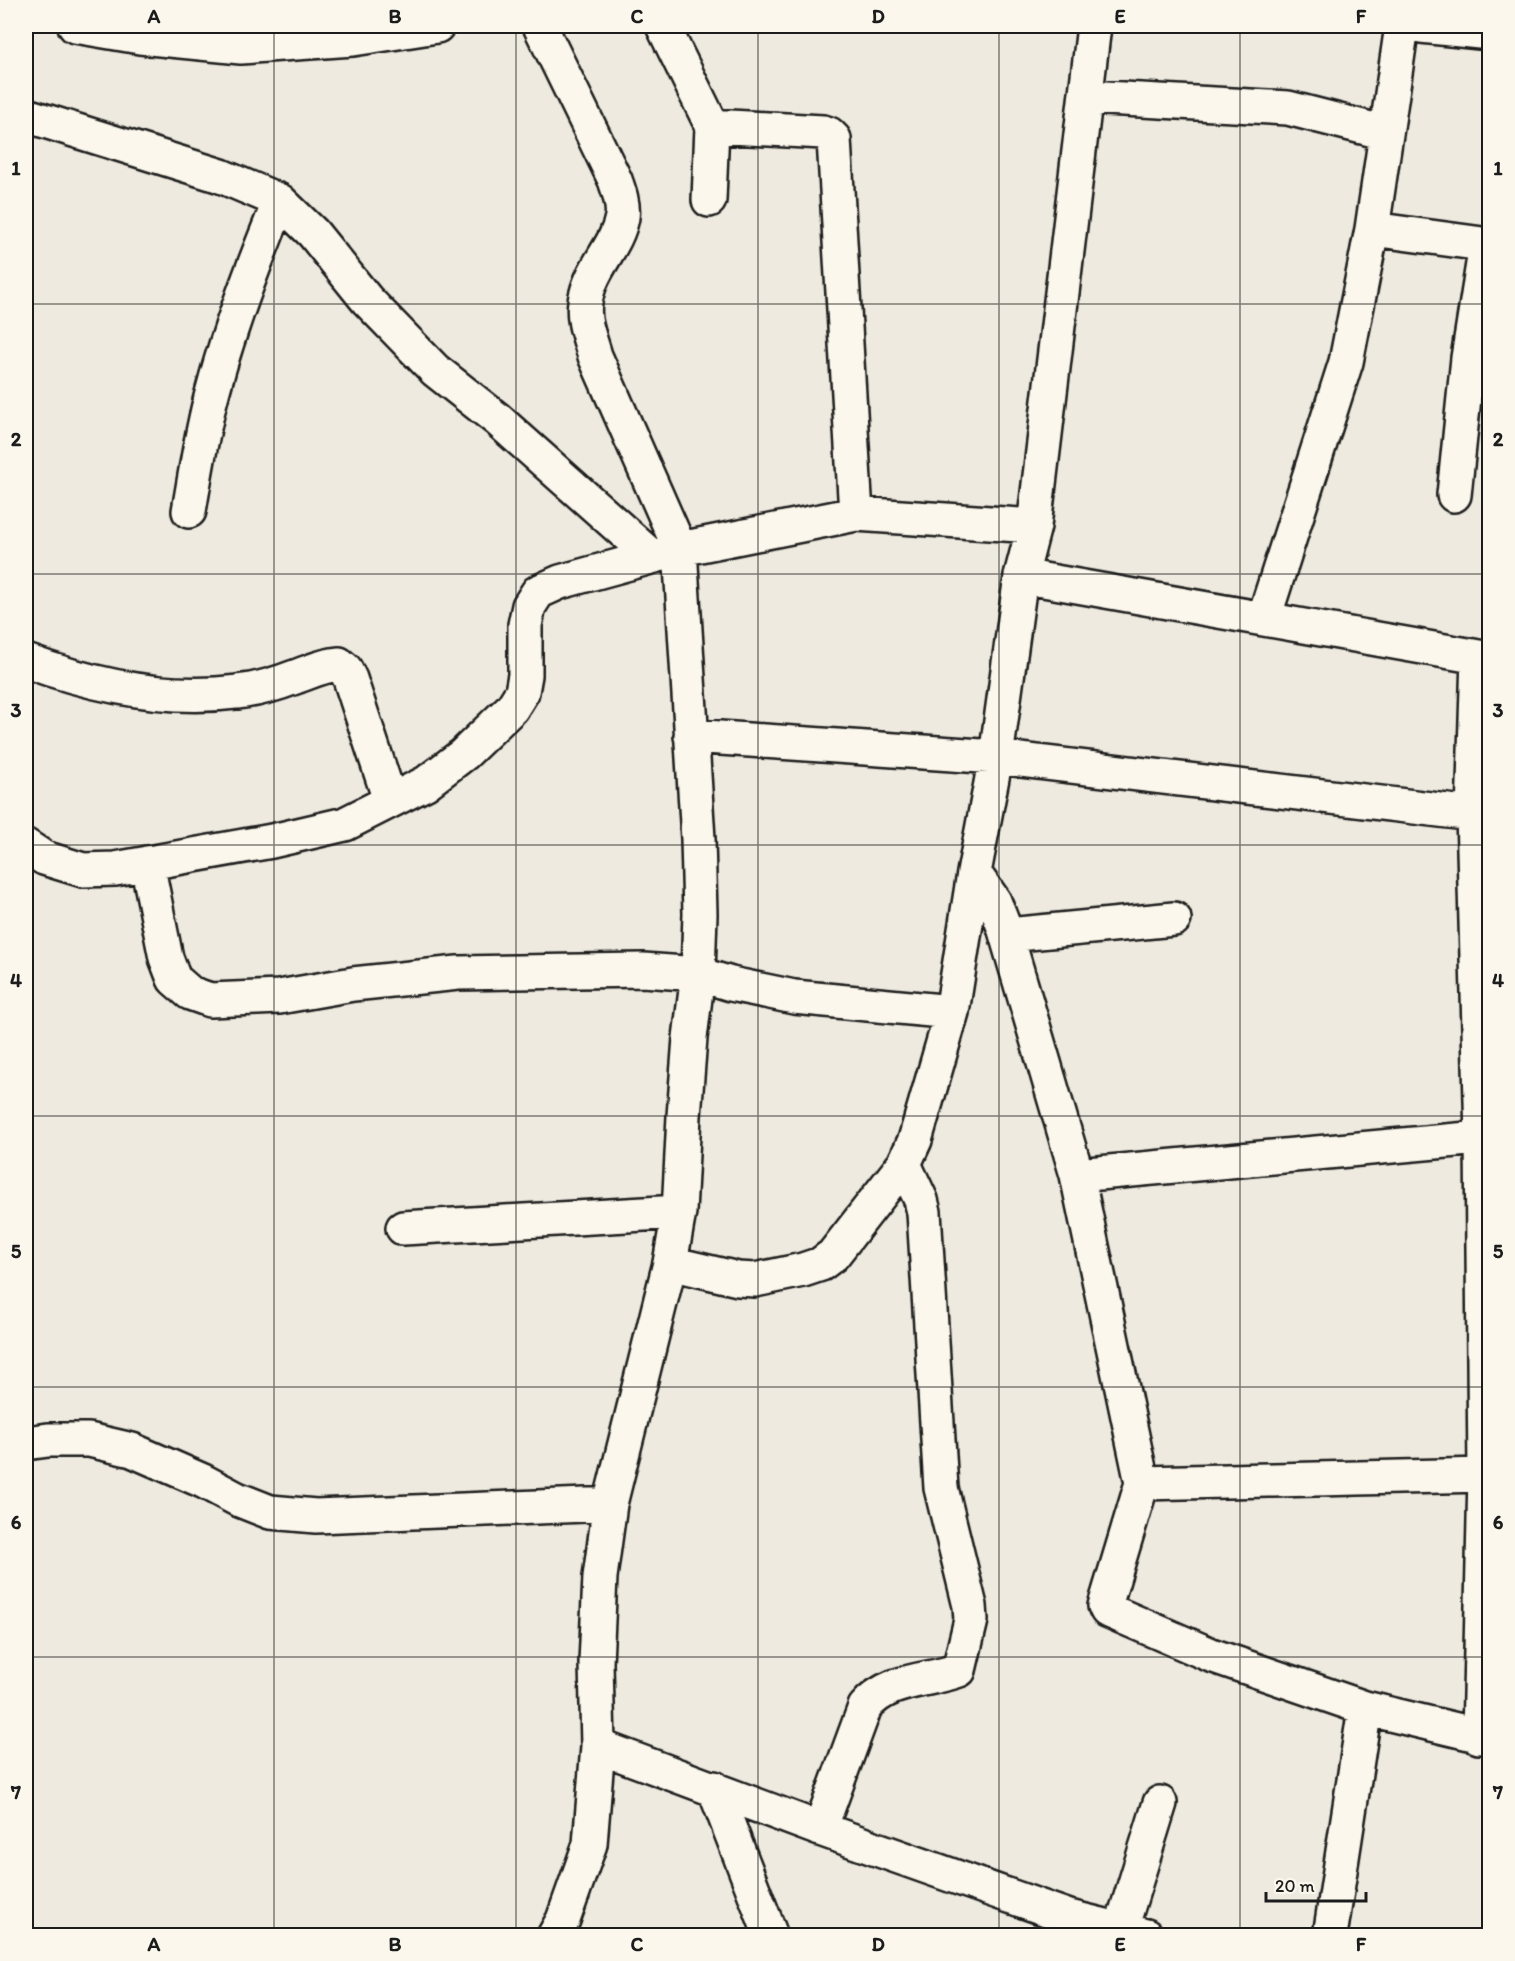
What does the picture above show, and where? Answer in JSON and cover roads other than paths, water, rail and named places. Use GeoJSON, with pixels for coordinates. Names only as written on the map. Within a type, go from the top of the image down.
{"type":"FeatureCollection","features":[{"type":"Feature","properties":{"kind":"street"},"geometry":{"type":"LineString","coordinates":[[75,26],[140,37],[242,47],[353,39],[437,26]]}},
{"type":"Feature","properties":{"kind":"street"},"geometry":{"type":"LineString","coordinates":[[540,26],[615,180],[621,198],[622,216],[614,237],[591,276],[585,303],[586,326],[665,552],[691,736],[700,914],[698,974],[689,1049],[680,1212],[670,1263],[610,1504],[600,1577],[596,1663],[598,1746],[590,1844],[563,1920],[554,1935]]}},
{"type":"Feature","properties":{"kind":"street"},"geometry":{"type":"LineString","coordinates":[[663,26],[712,126],[709,200]]}},
{"type":"Feature","properties":{"kind":"street"},"geometry":{"type":"LineString","coordinates":[[670,1263],[738,1279],[755,1280],[821,1264],[833,1256],[904,1164],[915,1140],[952,1012],[974,873],[996,757],[1021,576],[1034,526],[1094,26]]}},
{"type":"Feature","properties":{"kind":"street"},"geometry":{"type":"LineString","coordinates":[[1264,618],[1346,362],[1372,229],[1402,26]]}},
{"type":"Feature","properties":{"kind":"street"},"geometry":{"type":"LineString","coordinates":[[1421,26],[1490,33]]}},
{"type":"Feature","properties":{"kind":"street"},"geometry":{"type":"LineString","coordinates":[[1086,97],[1288,108],[1386,133]]}},
{"type":"Feature","properties":{"kind":"street"},"geometry":{"type":"LineString","coordinates":[[26,115],[221,176],[280,201],[313,233],[367,300],[435,369],[665,552]]}},
{"type":"Feature","properties":{"kind":"street"},"geometry":{"type":"LineString","coordinates":[[712,126],[823,132],[829,134],[834,140],[856,514]]}},
{"type":"Feature","properties":{"kind":"street"},"geometry":{"type":"LineString","coordinates":[[189,511],[212,392],[254,262],[280,201]]}},
{"type":"Feature","properties":{"kind":"street"},"geometry":{"type":"LineString","coordinates":[[1372,229],[1488,245],[1468,358],[1454,495]]}},
{"type":"Feature","properties":{"kind":"street"},"geometry":{"type":"LineString","coordinates":[[26,846],[44,858],[83,870],[115,869],[272,841],[345,824],[426,783],[464,754],[512,708],[522,692],[525,675],[525,626],[529,606],[538,592],[560,582],[665,552],[856,514],[1034,526]]}},
{"type":"Feature","properties":{"kind":"street"},"geometry":{"type":"LineString","coordinates":[[974,873],[994,901],[1007,935],[1077,1175],[1142,1482],[1105,1606],[1107,1610],[1211,1655],[1365,1708],[1484,1738],[1486,1137],[1473,814],[1484,658],[1021,576]]}},
{"type":"Feature","properties":{"kind":"street"},"geometry":{"type":"LineString","coordinates":[[26,661],[116,686],[183,694],[238,692],[294,678],[328,665],[339,664],[345,669],[350,679],[390,800]]}},
{"type":"Feature","properties":{"kind":"street"},"geometry":{"type":"LineString","coordinates":[[691,736],[996,757],[1473,814]]}},
{"type":"Feature","properties":{"kind":"street"},"geometry":{"type":"LineString","coordinates":[[147,863],[166,958],[174,979],[190,993],[210,1000],[279,997],[353,984],[458,973],[643,970],[698,974],[794,997],[952,1012]]}},
{"type":"Feature","properties":{"kind":"street"},"geometry":{"type":"LineString","coordinates":[[1007,935],[1174,919]]}},
{"type":"Feature","properties":{"kind":"street"},"geometry":{"type":"LineString","coordinates":[[1077,1175],[1486,1137]]}},
{"type":"Feature","properties":{"kind":"street"},"geometry":{"type":"LineString","coordinates":[[820,1829],[865,1707],[896,1685],[959,1670],[971,1620],[970,1606],[941,1488],[924,1212],[921,1200],[904,1164]]}},
{"type":"Feature","properties":{"kind":"street"},"geometry":{"type":"LineString","coordinates":[[403,1228],[680,1212]]}},
{"type":"Feature","properties":{"kind":"street"},"geometry":{"type":"LineString","coordinates":[[26,1443],[48,1440],[89,1440],[132,1450],[270,1512],[316,1516],[610,1504]]}},
{"type":"Feature","properties":{"kind":"street"},"geometry":{"type":"LineString","coordinates":[[1142,1482],[1485,1475]]}},
{"type":"Feature","properties":{"kind":"street"},"geometry":{"type":"LineString","coordinates":[[1330,1935],[1365,1708]]}},
{"type":"Feature","properties":{"kind":"street"},"geometry":{"type":"LineString","coordinates":[[598,1746],[714,1788],[1068,1926],[1133,1932],[1160,1803]]}},
{"type":"Feature","properties":{"kind":"street"},"geometry":{"type":"LineString","coordinates":[[714,1788],[771,1935]]}}]}
